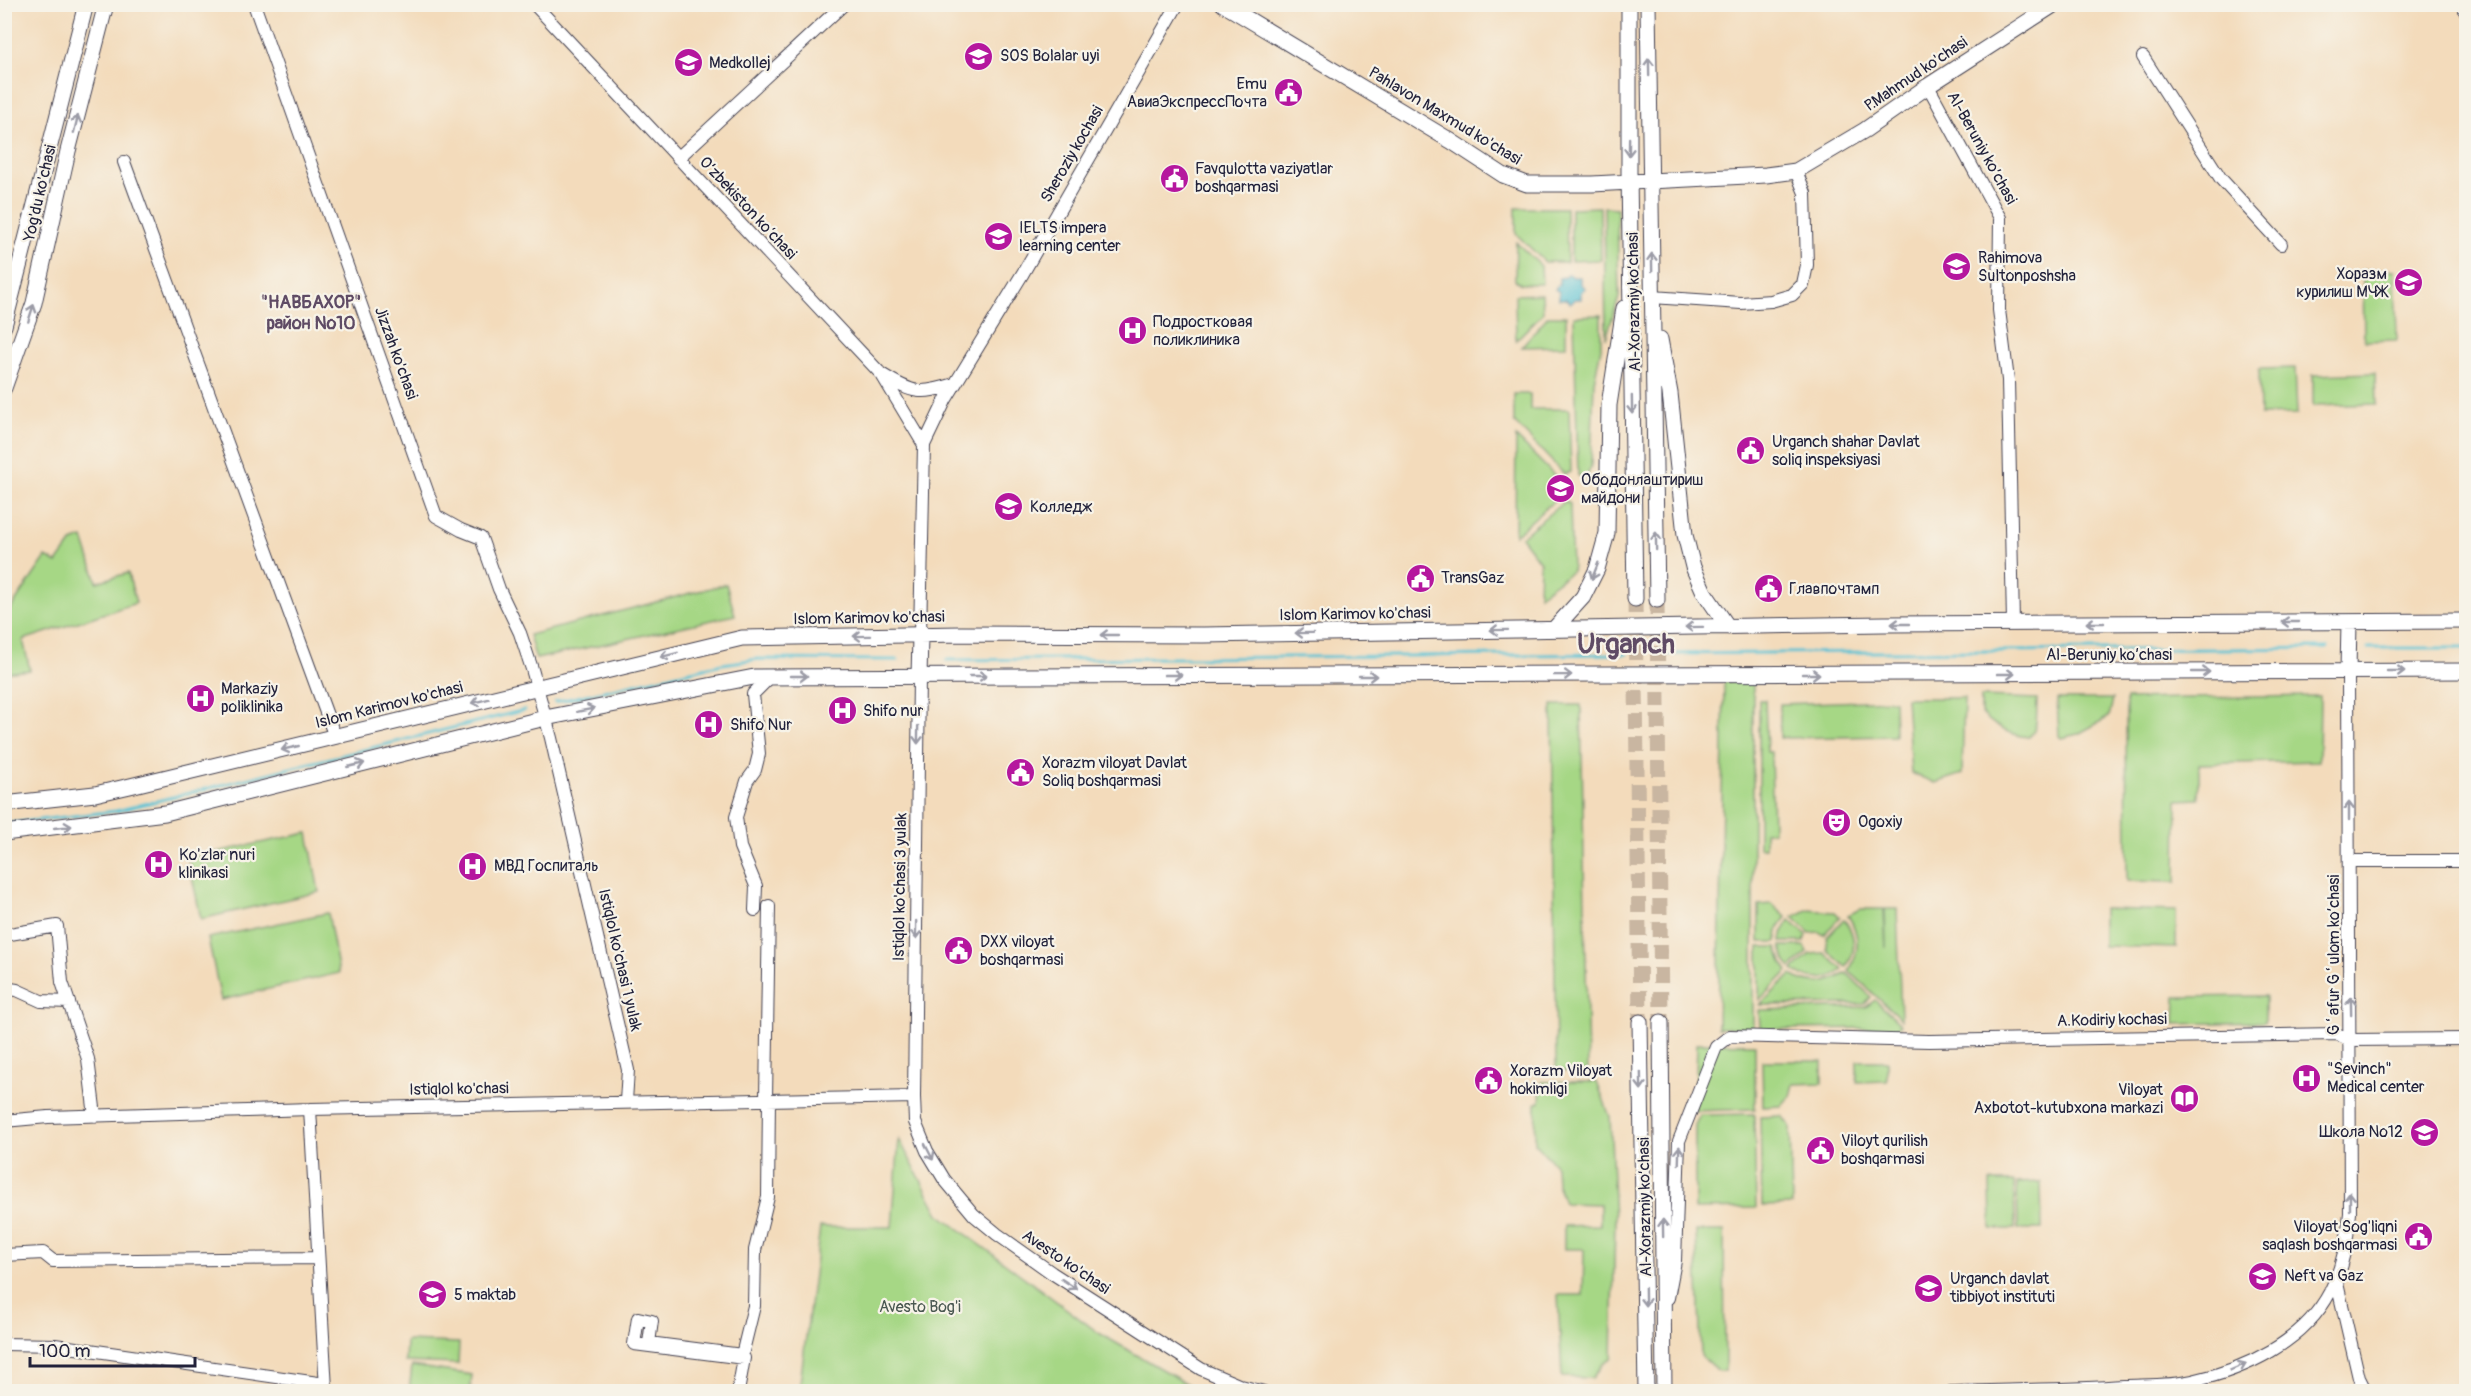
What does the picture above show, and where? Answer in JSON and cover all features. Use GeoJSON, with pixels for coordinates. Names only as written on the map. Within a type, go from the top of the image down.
{"type":"FeatureCollection","features":[{"type":"Feature","properties":{"kind":"main road","name":"Yog'du ko'chasi"},"geometry":{"type":"LineString","coordinates":[[4,326],[86,4]]}},
{"type":"Feature","properties":{"kind":"main road","name":"Yog'du ko'chasi"},"geometry":{"type":"LineString","coordinates":[[4,388],[34,303],[68,152],[106,4]]}},
{"type":"Feature","properties":{"kind":"main road","name":"Pahlavon Maxmud ko'chasi"},"geometry":{"type":"LineString","coordinates":[[1223,4],[1451,141],[1503,175],[1527,184],[1670,181]]}},
{"type":"Feature","properties":{"kind":"main road","name":"Al-Xorazmiy ko’chasi"},"geometry":{"type":"LineString","coordinates":[[1629,4],[1635,599]]}},
{"type":"Feature","properties":{"kind":"main road","name":"Al-Xorazmiy ko’chasi"},"geometry":{"type":"LineString","coordinates":[[1648,4],[1657,600]]}},
{"type":"Feature","properties":{"kind":"main road","name":"P.Mahmud ko'chasi"},"geometry":{"type":"LineString","coordinates":[[1670,181],[1796,171],[1865,130],[1928,86],[2055,4]]}},
{"type":"Feature","properties":{"kind":"main road"},"geometry":{"type":"LineString","coordinates":[[1554,629],[1583,597],[1597,569],[1607,533],[1609,405],[1630,264]]}},
{"type":"Feature","properties":{"kind":"main road"},"geometry":{"type":"LineString","coordinates":[[1652,297],[1670,393],[1685,535],[1693,567],[1704,592],[1728,627]]}},
{"type":"Feature","properties":{"kind":"main road","name":"Al-Beruniy ko’chasi"},"geometry":{"type":"LineString","coordinates":[[1753,627],[2013,623],[2466,621]]}},
{"type":"Feature","properties":{"kind":"main road"},"geometry":{"type":"LineString","coordinates":[[2348,671],[2349,622]]}},
{"type":"Feature","properties":{"kind":"main road","name":"Islom Karimov ko'chasi"},"geometry":{"type":"LineString","coordinates":[[4,804],[95,794],[734,639],[1753,627]]}},
{"type":"Feature","properties":{"kind":"main road"},"geometry":{"type":"LineString","coordinates":[[4,833],[165,813],[545,718],[754,676],[919,676],[920,636]]}},
{"type":"Feature","properties":{"kind":"main road","name":"Al-Beruniy ko’chasi"},"geometry":{"type":"LineString","coordinates":[[919,676],[2466,671]]}},
{"type":"Feature","properties":{"kind":"main road","name":"Al-Xorazmiy ko’chasi"},"geometry":{"type":"LineString","coordinates":[[1661,1022],[1664,1392]]}},
{"type":"Feature","properties":{"kind":"main road","name":"Al-Xorazmiy ko’chasi"},"geometry":{"type":"LineString","coordinates":[[1640,1023],[1646,1392]]}},
{"type":"Feature","properties":{"kind":"street","name":"Jizzah ko'chasi"},"geometry":{"type":"LineString","coordinates":[[254,4],[436,516],[481,538],[499,589],[520,633],[537,687]]}},
{"type":"Feature","properties":{"kind":"street","name":"O’zbekiston ko‘chasi"},"geometry":{"type":"LineString","coordinates":[[534,4],[882,375],[924,445]]}},
{"type":"Feature","properties":{"kind":"street"},"geometry":{"type":"LineString","coordinates":[[678,158],[844,4]]}},
{"type":"Feature","properties":{"kind":"street","name":"Sheroziy kochasi"},"geometry":{"type":"LineString","coordinates":[[924,445],[955,384],[1023,273],[1179,4]]}},
{"type":"Feature","properties":{"kind":"street"},"geometry":{"type":"LineString","coordinates":[[2463,4],[2466,13]]}},
{"type":"Feature","properties":{"kind":"street"},"geometry":{"type":"LineString","coordinates":[[2143,57],[2221,179],[2281,244]]}},
{"type":"Feature","properties":{"kind":"street","name":"Al-Beruniy ko’chasi"},"geometry":{"type":"LineString","coordinates":[[1928,86],[2000,218],[1999,310],[2008,380],[2013,623]]}},
{"type":"Feature","properties":{"kind":"street"},"geometry":{"type":"LineString","coordinates":[[124,162],[335,737]]}},
{"type":"Feature","properties":{"kind":"street"},"geometry":{"type":"LineString","coordinates":[[1652,297],[1741,303],[1771,301],[1792,295],[1803,284],[1807,265],[1805,193],[1796,171]]}},
{"type":"Feature","properties":{"kind":"street"},"geometry":{"type":"LineString","coordinates":[[882,375],[907,390],[929,392],[955,384]]}},
{"type":"Feature","properties":{"kind":"street"},"geometry":{"type":"LineString","coordinates":[[920,636],[924,445]]}},
{"type":"Feature","properties":{"kind":"street","name":"Gʻafur Gʻulom ko’chasi"},"geometry":{"type":"LineString","coordinates":[[1951,1392],[2153,1385],[2190,1382],[2222,1374],[2255,1360],[2284,1342],[2309,1320],[2329,1294],[2346,1249],[2350,1213],[2348,671]]}},
{"type":"Feature","properties":{"kind":"street"},"geometry":{"type":"LineString","coordinates":[[755,910],[756,886],[740,847],[736,818],[747,782],[755,770],[759,754],[753,694],[771,676]]}},
{"type":"Feature","properties":{"kind":"street","name":"Istiqlol ko'chasi 3 yulak"},"geometry":{"type":"LineString","coordinates":[[914,1097],[919,676]]}},
{"type":"Feature","properties":{"kind":"street","name":"Istiqlol ko'chasi 1 yulak"},"geometry":{"type":"LineString","coordinates":[[537,687],[628,1070],[626,1101]]}},
{"type":"Feature","properties":{"kind":"street"},"geometry":{"type":"LineString","coordinates":[[2350,861],[2466,861]]}},
{"type":"Feature","properties":{"kind":"street"},"geometry":{"type":"LineString","coordinates":[[738,1392],[744,1358],[634,1344],[638,1318],[652,1321],[649,1343],[742,1355],[754,1306],[755,1250],[768,1197],[769,906]]}},
{"type":"Feature","properties":{"kind":"street"},"geometry":{"type":"LineString","coordinates":[[4,935],[57,926],[62,982],[88,1059],[95,1116]]}},
{"type":"Feature","properties":{"kind":"street"},"geometry":{"type":"LineString","coordinates":[[4,988],[17,990],[41,1001],[69,1002]]}},
{"type":"Feature","properties":{"kind":"street","name":"A.Kodiriy kochasi"},"geometry":{"type":"LineString","coordinates":[[1664,1317],[1675,1261],[1679,1141],[1716,1047],[1730,1036],[1929,1041],[2337,1034],[2350,1040],[2466,1038]]}},
{"type":"Feature","properties":{"kind":"street","name":"Istiqlol ko'chasi"},"geometry":{"type":"LineString","coordinates":[[4,1120],[626,1101],[914,1097]]}},
{"type":"Feature","properties":{"kind":"street","name":"Avesto ko'chasi"},"geometry":{"type":"LineString","coordinates":[[914,1097],[915,1122],[938,1170],[955,1194],[989,1228],[1052,1273],[1201,1369],[1241,1386],[1264,1392]]}},
{"type":"Feature","properties":{"kind":"street"},"geometry":{"type":"LineString","coordinates":[[4,1344],[55,1345],[326,1388],[310,1109]]}},
{"type":"Feature","properties":{"kind":"street"},"geometry":{"type":"LineString","coordinates":[[4,1255],[43,1253],[53,1262],[317,1258]]}},
{"type":"Feature","properties":{"kind":"street"},"geometry":{"type":"LineString","coordinates":[[2336,1279],[2359,1378],[2366,1392]]}},
{"type":"Feature","properties":{"kind":"green space"},"geometry":{"type":"Polygon","coordinates":[[[1600,207],[1601,260],[1571,261],[1571,208],[1600,207]]]}},
{"type":"Feature","properties":{"kind":"green space"},"geometry":{"type":"Polygon","coordinates":[[[1604,207],[1617,208],[1619,297],[1606,338],[1604,207]]]}},
{"type":"Feature","properties":{"kind":"green space"},"geometry":{"type":"Polygon","coordinates":[[[1516,208],[1566,208],[1567,262],[1545,262],[1516,234],[1516,208]]]}},
{"type":"Feature","properties":{"kind":"green space"},"geometry":{"type":"Polygon","coordinates":[[[1516,242],[1541,266],[1542,284],[1521,284],[1515,280],[1516,242]]]}},
{"type":"Feature","properties":{"kind":"green space"},"geometry":{"type":"Polygon","coordinates":[[[2363,270],[2395,270],[2397,340],[2364,341],[2363,270]]]}},
{"type":"Feature","properties":{"kind":"green space"},"geometry":{"type":"Polygon","coordinates":[[[1542,294],[1543,313],[1516,340],[1515,295],[1542,294]]]}},
{"type":"Feature","properties":{"kind":"green space"},"geometry":{"type":"Polygon","coordinates":[[[1601,315],[1601,348],[1594,382],[1591,467],[1587,476],[1578,476],[1574,316],[1601,315]]]}},
{"type":"Feature","properties":{"kind":"green space"},"geometry":{"type":"Polygon","coordinates":[[[1548,316],[1566,316],[1566,346],[1521,347],[1548,316]]]}},
{"type":"Feature","properties":{"kind":"green space"},"geometry":{"type":"Polygon","coordinates":[[[2295,368],[2297,414],[2260,415],[2259,369],[2295,368]]]}},
{"type":"Feature","properties":{"kind":"green space"},"geometry":{"type":"Polygon","coordinates":[[[2375,373],[2376,404],[2313,406],[2313,375],[2375,373]]]}},
{"type":"Feature","properties":{"kind":"green space"},"geometry":{"type":"Polygon","coordinates":[[[1514,394],[1530,394],[1530,409],[1569,409],[1571,472],[1564,474],[1514,422],[1514,394]]]}},
{"type":"Feature","properties":{"kind":"green space"},"geometry":{"type":"Polygon","coordinates":[[[1516,437],[1562,483],[1562,494],[1515,535],[1516,437]]]}},
{"type":"Feature","properties":{"kind":"green space"},"geometry":{"type":"Polygon","coordinates":[[[1565,501],[1570,504],[1572,571],[1539,595],[1540,562],[1521,537],[1565,501]]]}},
{"type":"Feature","properties":{"kind":"green space"},"geometry":{"type":"Polygon","coordinates":[[[83,538],[97,582],[128,573],[136,603],[23,640],[30,670],[5,673],[5,617],[46,557],[57,563],[72,542],[83,538]]]}},
{"type":"Feature","properties":{"kind":"green space"},"geometry":{"type":"Polygon","coordinates":[[[726,584],[735,615],[536,659],[529,635],[726,584]]]}},
{"type":"Feature","properties":{"kind":"green space"},"geometry":{"type":"Polygon","coordinates":[[[1724,681],[1753,682],[1753,1027],[1718,1028],[1724,681]]]}},
{"type":"Feature","properties":{"kind":"green space"},"geometry":{"type":"Polygon","coordinates":[[[2320,696],[2319,761],[2199,764],[2199,799],[2177,800],[2176,882],[2127,881],[2126,699],[2320,696]]]}},
{"type":"Feature","properties":{"kind":"green space"},"geometry":{"type":"Polygon","coordinates":[[[1981,697],[2037,699],[2034,729],[2029,737],[2009,732],[1991,722],[1981,713],[1981,697]]]}},
{"type":"Feature","properties":{"kind":"green space"},"geometry":{"type":"Polygon","coordinates":[[[1906,698],[1964,698],[1962,774],[1935,783],[1911,773],[1906,698]]]}},
{"type":"Feature","properties":{"kind":"green space"},"geometry":{"type":"Polygon","coordinates":[[[2057,699],[2113,699],[2109,717],[2078,734],[2061,738],[2059,736],[2057,699]]]}},
{"type":"Feature","properties":{"kind":"green space"},"geometry":{"type":"Polygon","coordinates":[[[1759,700],[1765,700],[1767,752],[1771,752],[1773,832],[1765,832],[1765,848],[1759,848],[1759,700]]]}},
{"type":"Feature","properties":{"kind":"green space"},"geometry":{"type":"Polygon","coordinates":[[[1894,700],[1895,736],[1780,738],[1780,704],[1894,700]]]}},
{"type":"Feature","properties":{"kind":"green space"},"geometry":{"type":"Polygon","coordinates":[[[1552,705],[1581,705],[1588,1071],[1556,1071],[1552,705]]]}},
{"type":"Feature","properties":{"kind":"green space"},"geometry":{"type":"Polygon","coordinates":[[[308,833],[319,892],[201,919],[188,858],[308,833]]]}},
{"type":"Feature","properties":{"kind":"green space"},"geometry":{"type":"Polygon","coordinates":[[[1772,904],[1786,917],[1779,927],[1776,942],[1759,942],[1759,905],[1772,904]]]}},
{"type":"Feature","properties":{"kind":"green space"},"geometry":{"type":"Polygon","coordinates":[[[1860,909],[1884,909],[1886,948],[1885,909],[1897,909],[1901,1019],[1849,971],[1857,950],[1857,943],[1855,929],[1848,915],[1860,909]]]}},
{"type":"Feature","properties":{"kind":"green space"},"geometry":{"type":"Polygon","coordinates":[[[2103,909],[2176,911],[2176,948],[2103,946],[2103,909]]]}},
{"type":"Feature","properties":{"kind":"green space"},"geometry":{"type":"Polygon","coordinates":[[[1807,910],[1835,912],[1840,917],[1824,935],[1819,932],[1810,933],[1793,917],[1807,910]]]}},
{"type":"Feature","properties":{"kind":"green space"},"geometry":{"type":"Polygon","coordinates":[[[328,913],[339,973],[221,1000],[208,938],[328,913]]]}},
{"type":"Feature","properties":{"kind":"green space"},"geometry":{"type":"Polygon","coordinates":[[[1844,919],[1851,931],[1854,943],[1850,961],[1846,967],[1827,950],[1827,937],[1844,919]]]}},
{"type":"Feature","properties":{"kind":"green space"},"geometry":{"type":"Polygon","coordinates":[[[1789,920],[1807,935],[1804,942],[1781,942],[1789,920]]]}},
{"type":"Feature","properties":{"kind":"green space"},"geometry":{"type":"Polygon","coordinates":[[[1781,946],[1804,946],[1807,952],[1791,968],[1785,961],[1781,946]]]}},
{"type":"Feature","properties":{"kind":"green space"},"geometry":{"type":"Polygon","coordinates":[[[1759,947],[1777,947],[1782,963],[1788,971],[1759,1000],[1759,947]]]}},
{"type":"Feature","properties":{"kind":"green space"},"geometry":{"type":"Polygon","coordinates":[[[1824,953],[1843,970],[1830,977],[1818,979],[1806,977],[1793,970],[1810,954],[1824,953]]]}},
{"type":"Feature","properties":{"kind":"green space"},"geometry":{"type":"Polygon","coordinates":[[[1847,973],[1871,997],[1865,1004],[1760,1005],[1791,975],[1805,981],[1819,983],[1847,973]]]}},
{"type":"Feature","properties":{"kind":"green space"},"geometry":{"type":"Polygon","coordinates":[[[2265,996],[2265,1022],[2175,1024],[2176,997],[2265,996]]]}},
{"type":"Feature","properties":{"kind":"green space"},"geometry":{"type":"Polygon","coordinates":[[[1875,1000],[1901,1024],[1897,1028],[1760,1029],[1759,1010],[1866,1007],[1875,1000]]]}},
{"type":"Feature","properties":{"kind":"green space"},"geometry":{"type":"Polygon","coordinates":[[[1697,1043],[1755,1044],[1755,1109],[1695,1111],[1697,1043]]]}},
{"type":"Feature","properties":{"kind":"green space"},"geometry":{"type":"Polygon","coordinates":[[[1762,1061],[1822,1061],[1822,1083],[1793,1084],[1790,1096],[1781,1106],[1763,1107],[1762,1061]]]}},
{"type":"Feature","properties":{"kind":"green space"},"geometry":{"type":"Polygon","coordinates":[[[1857,1061],[1887,1061],[1887,1081],[1857,1082],[1857,1061]]]}},
{"type":"Feature","properties":{"kind":"green space"},"geometry":{"type":"Polygon","coordinates":[[[1541,1082],[1597,1082],[1610,1117],[1615,1220],[1612,1358],[1603,1364],[1592,1378],[1562,1377],[1558,1295],[1583,1295],[1584,1249],[1564,1249],[1564,1226],[1600,1225],[1600,1204],[1564,1203],[1557,1184],[1556,1166],[1535,1143],[1536,1102],[1540,1102],[1541,1082]]]}},
{"type":"Feature","properties":{"kind":"green space"},"geometry":{"type":"Polygon","coordinates":[[[1754,1114],[1756,1208],[1695,1209],[1695,1125],[1700,1115],[1754,1114]]]}},
{"type":"Feature","properties":{"kind":"green space"},"geometry":{"type":"Polygon","coordinates":[[[1782,1116],[1790,1126],[1792,1205],[1762,1206],[1760,1117],[1782,1116]]]}},
{"type":"Feature","properties":{"kind":"green space","name":"Avesto Bog'i"},"geometry":{"type":"Polygon","coordinates":[[[899,1139],[939,1214],[1099,1333],[1199,1391],[799,1391],[820,1227],[892,1227],[899,1139]]]}},
{"type":"Feature","properties":{"kind":"green space"},"geometry":{"type":"Polygon","coordinates":[[[1990,1182],[2014,1182],[2015,1229],[1991,1229],[1990,1182]]]}},
{"type":"Feature","properties":{"kind":"green space"},"geometry":{"type":"Polygon","coordinates":[[[2041,1182],[2042,1229],[2018,1229],[2017,1183],[2041,1182]]]}},
{"type":"Feature","properties":{"kind":"green space"},"geometry":{"type":"Polygon","coordinates":[[[1696,1231],[1724,1231],[1725,1371],[1718,1371],[1701,1356],[1696,1231]]]}},
{"type":"Feature","properties":{"kind":"green space"},"geometry":{"type":"Polygon","coordinates":[[[406,1341],[459,1343],[458,1364],[405,1362],[406,1341]]]}},
{"type":"Feature","properties":{"kind":"green space"},"geometry":{"type":"Polygon","coordinates":[[[412,1366],[472,1375],[470,1391],[409,1391],[412,1366]]]}},
{"type":"Feature","properties":{"kind":"water"},"geometry":{"type":"Polygon","coordinates":[[[1569,274],[1573,277],[1580,277],[1580,284],[1585,288],[1581,292],[1581,299],[1575,299],[1570,303],[1566,299],[1559,299],[1559,292],[1555,289],[1559,284],[1559,278],[1569,274]]]}},
{"type":"Feature","properties":{"kind":"waterway"},"geometry":{"type":"LineString","coordinates":[[1664,654],[2327,648]]}},
{"type":"Feature","properties":{"kind":"waterway"},"geometry":{"type":"LineString","coordinates":[[2368,648],[2466,648]]}},
{"type":"Feature","properties":{"kind":"waterway"},"geometry":{"type":"LineString","coordinates":[[946,660],[1627,654]]}},
{"type":"Feature","properties":{"kind":"waterway"},"geometry":{"type":"LineString","coordinates":[[555,702],[722,664],[758,659],[898,660]]}},
{"type":"Feature","properties":{"kind":"waterway"},"geometry":{"type":"LineString","coordinates":[[4,824],[116,811],[525,710]]}},
{"type":"Feature","properties":{"kind":"tunnel"},"geometry":{"type":"LineString","coordinates":[[1635,599],[1640,1022]]}},
{"type":"Feature","properties":{"kind":"tunnel"},"geometry":{"type":"LineString","coordinates":[[1657,600],[1661,1022]]}},
{"type":"Feature","properties":{"kind":"place","name":"SOS Bolalar uyi"},"geometry":{"type":"Point","coordinates":[979,56]}},
{"type":"Feature","properties":{"kind":"place","name":"Medkollej"},"geometry":{"type":"Point","coordinates":[688,63]}},
{"type":"Feature","properties":{"kind":"place","name":"Emu АвиаЭкспрессПочта"},"geometry":{"type":"Point","coordinates":[1288,93]}},
{"type":"Feature","properties":{"kind":"place","name":"Favqulotta vaziyatlar boshqarmasi"},"geometry":{"type":"Point","coordinates":[1174,178]}},
{"type":"Feature","properties":{"kind":"place","name":"IELTS impera learning center"},"geometry":{"type":"Point","coordinates":[998,237]}},
{"type":"Feature","properties":{"kind":"place","name":"Rahimova Sultonposhsha"},"geometry":{"type":"Point","coordinates":[1957,267]}},
{"type":"Feature","properties":{"kind":"place","name":"Хоразм курилиш МЧЖ"},"geometry":{"type":"Point","coordinates":[2408,283]}},
{"type":"Feature","properties":{"kind":"place","name":"Подростковая поликлиника"},"geometry":{"type":"Point","coordinates":[1132,331]}},
{"type":"Feature","properties":{"kind":"place","name":"Urganch shahar Davlat soliq inspeksiyasi"},"geometry":{"type":"Point","coordinates":[1751,451]}},
{"type":"Feature","properties":{"kind":"place","name":"Ободонлаштириш майдони"},"geometry":{"type":"Point","coordinates":[1560,489]}},
{"type":"Feature","properties":{"kind":"place","name":"Колледж"},"geometry":{"type":"Point","coordinates":[1009,507]}},
{"type":"Feature","properties":{"kind":"place","name":"TransGaz"},"geometry":{"type":"Point","coordinates":[1420,578]}},
{"type":"Feature","properties":{"kind":"place","name":"Главпочтамп"},"geometry":{"type":"Point","coordinates":[1768,589]}},
{"type":"Feature","properties":{"kind":"place","name":"Markaziy poliklinika"},"geometry":{"type":"Point","coordinates":[200,698]}},
{"type":"Feature","properties":{"kind":"place","name":"Shifo nur"},"geometry":{"type":"Point","coordinates":[842,711]}},
{"type":"Feature","properties":{"kind":"place","name":"Shifo Nur"},"geometry":{"type":"Point","coordinates":[709,725]}},
{"type":"Feature","properties":{"kind":"place","name":"Xorazm viloyat Davlat Soliq boshqarmasi"},"geometry":{"type":"Point","coordinates":[1021,772]}},
{"type":"Feature","properties":{"kind":"place","name":"Ogoxiy"},"geometry":{"type":"Point","coordinates":[1837,822]}},
{"type":"Feature","properties":{"kind":"place","name":"Ko'zlar nuri klinikasi"},"geometry":{"type":"Point","coordinates":[158,864]}},
{"type":"Feature","properties":{"kind":"place","name":"МВД Госпиталь"},"geometry":{"type":"Point","coordinates":[473,866]}},
{"type":"Feature","properties":{"kind":"place","name":"DXX viloyat boshqarmasi"},"geometry":{"type":"Point","coordinates":[959,951]}},
{"type":"Feature","properties":{"kind":"place","name":"\"Sevinch\" Medical center"},"geometry":{"type":"Point","coordinates":[2306,1078]}},
{"type":"Feature","properties":{"kind":"place","name":"Xorazm Viloyat hokimligi"},"geometry":{"type":"Point","coordinates":[1489,1080]}},
{"type":"Feature","properties":{"kind":"place","name":"Viloyat Axbotot-kutubxona markazi"},"geometry":{"type":"Point","coordinates":[2184,1099]}},
{"type":"Feature","properties":{"kind":"place","name":"Школа №12"},"geometry":{"type":"Point","coordinates":[2424,1132]}},
{"type":"Feature","properties":{"kind":"place","name":"Viloyt qurilish boshqarmasi"},"geometry":{"type":"Point","coordinates":[1820,1150]}},
{"type":"Feature","properties":{"kind":"place","name":"Viloyat Sog'liqni saqlash boshqarmasi"},"geometry":{"type":"Point","coordinates":[2418,1236]}},
{"type":"Feature","properties":{"kind":"place","name":"Neft va Gaz"},"geometry":{"type":"Point","coordinates":[2263,1276]}},
{"type":"Feature","properties":{"kind":"place","name":"Urganch davlat tibbiyot instituti"},"geometry":{"type":"Point","coordinates":[1929,1288]}},
{"type":"Feature","properties":{"kind":"place","name":"5 maktab"},"geometry":{"type":"Point","coordinates":[433,1295]}},
{"type":"Feature","properties":{"kind":"district","name":"\"НАВБАХОР\" район №10"},"geometry":{"type":"Point","coordinates":[311,312]}},
{"type":"Feature","properties":{"kind":"district","name":"Urganch"},"geometry":{"type":"Point","coordinates":[1626,644]}}]}
